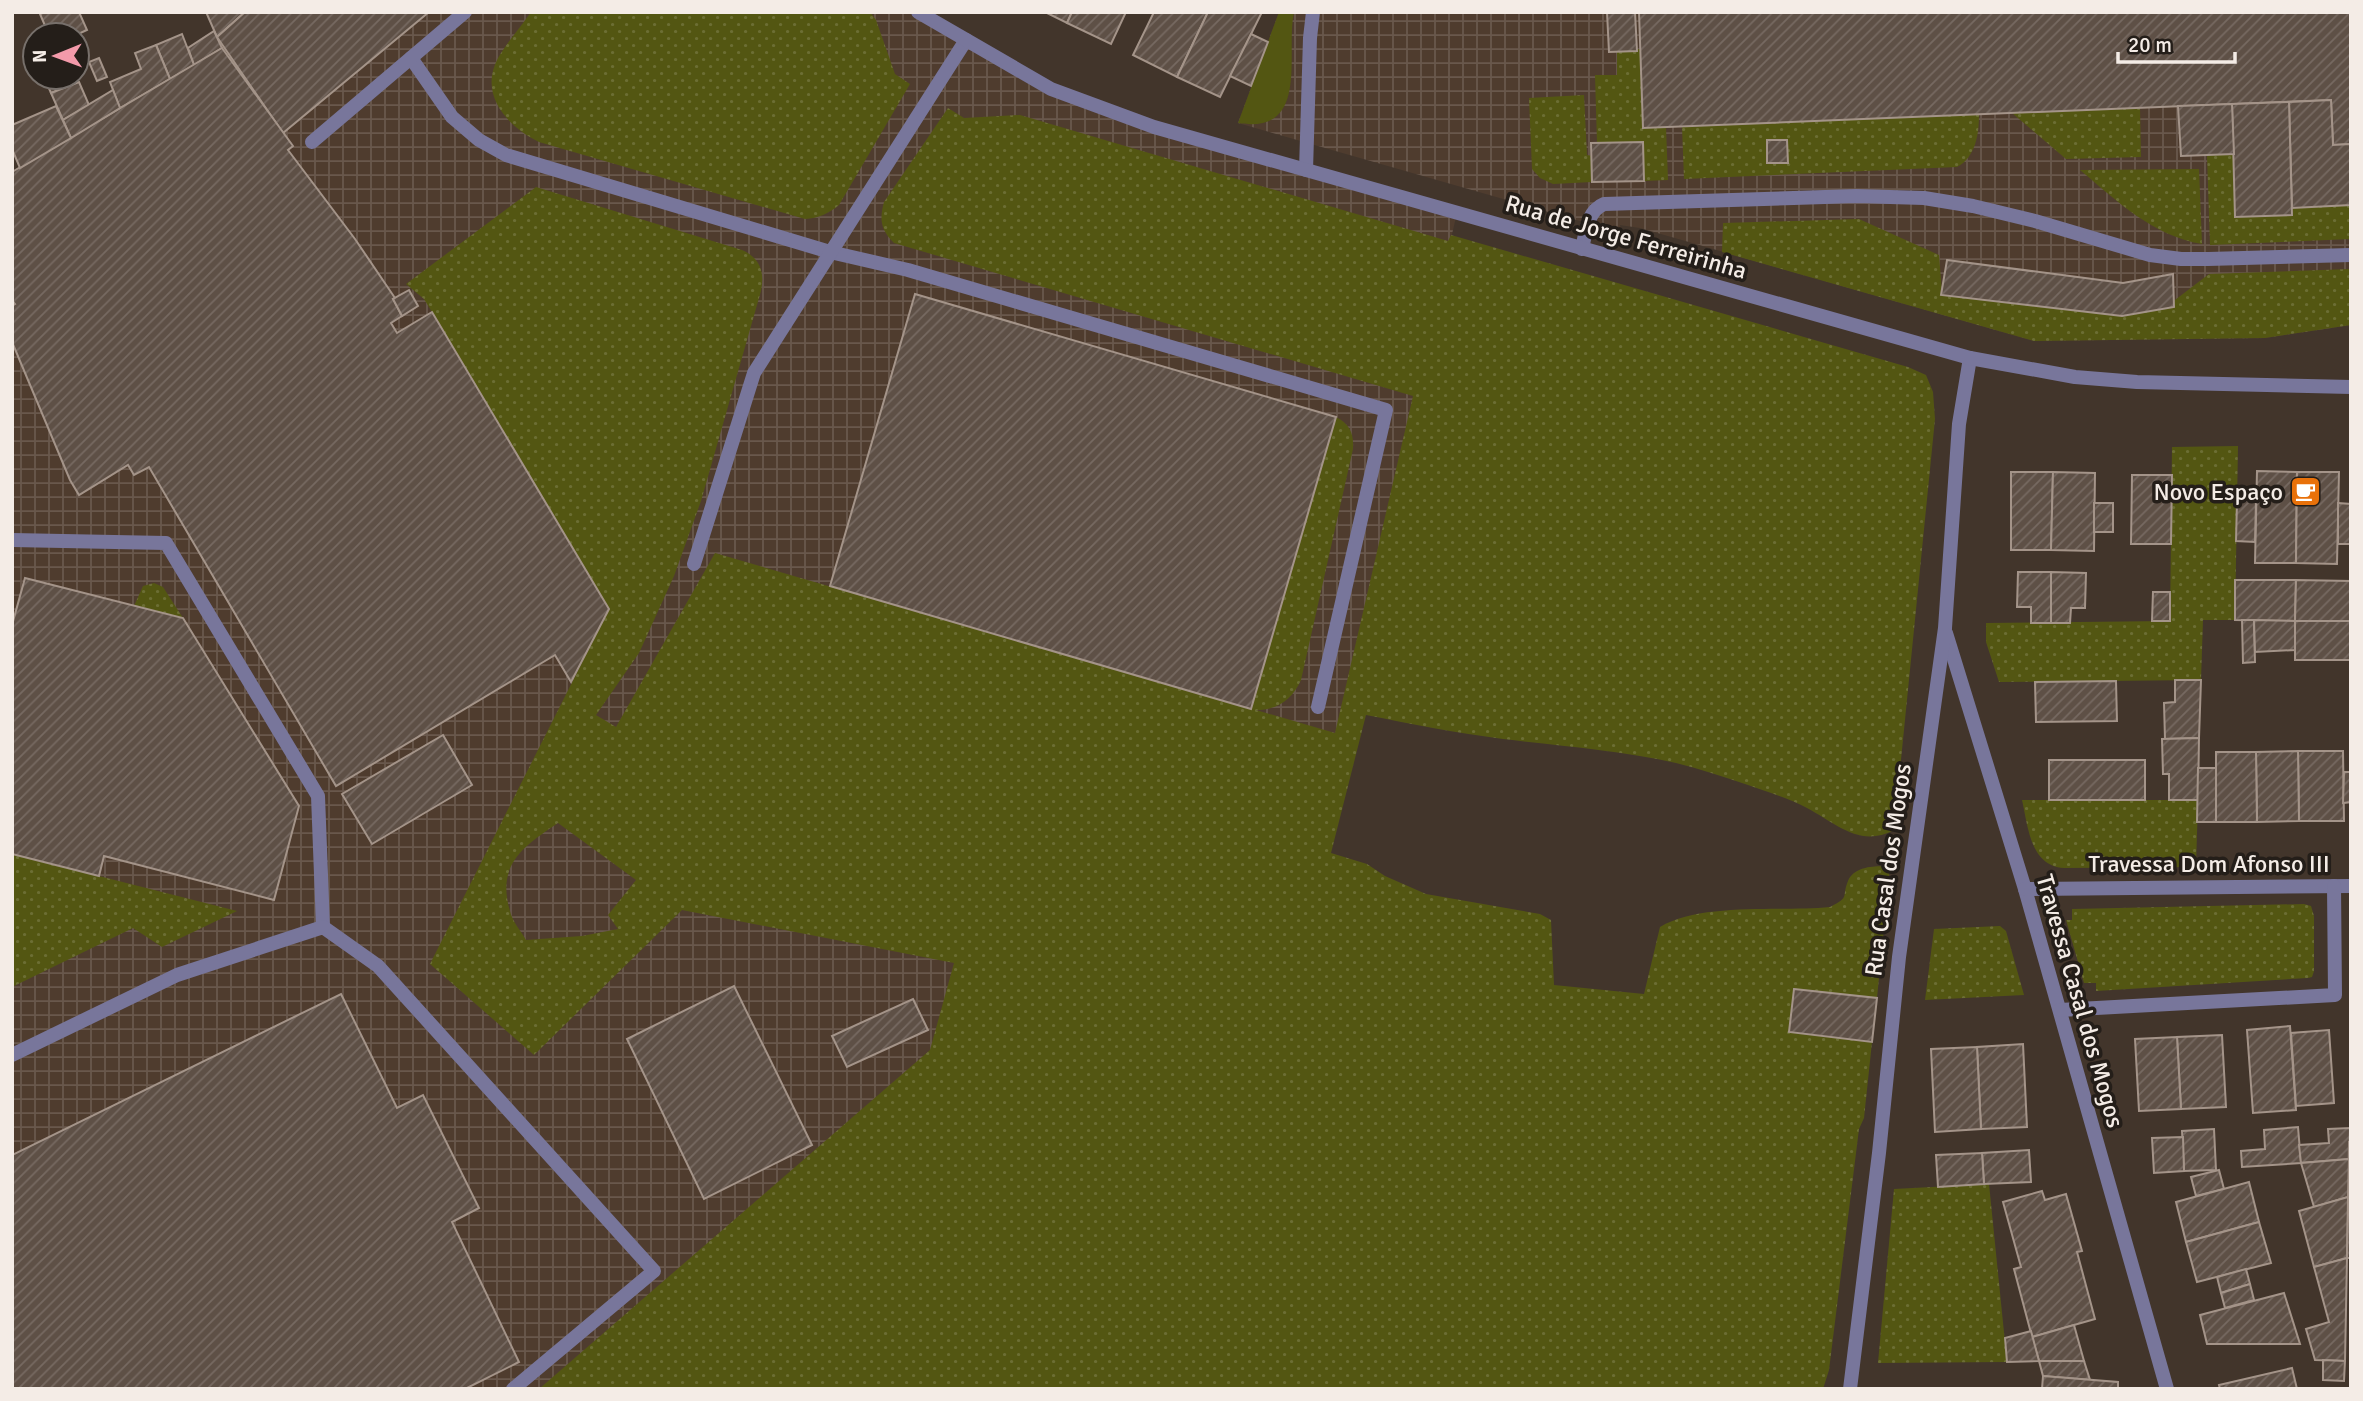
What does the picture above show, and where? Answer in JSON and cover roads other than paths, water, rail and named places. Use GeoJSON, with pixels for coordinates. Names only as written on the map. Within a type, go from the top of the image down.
{"type":"FeatureCollection","features":[{"type":"Feature","properties":{"kind":"street"},"geometry":{"type":"LineString","coordinates":[[312,142],[466,12]]}},
{"type":"Feature","properties":{"kind":"street","name":"Rua de Jorge Ferreirinha"},"geometry":{"type":"LineString","coordinates":[[918,12],[1051,89],[1154,127],[1970,358],[2075,377],[2137,382],[2351,387]]}},
{"type":"Feature","properties":{"kind":"street"},"geometry":{"type":"LineString","coordinates":[[1306,170],[1313,12]]}},
{"type":"Feature","properties":{"kind":"street"},"geometry":{"type":"LineString","coordinates":[[694,564],[754,373],[966,40]]}},
{"type":"Feature","properties":{"kind":"street"},"geometry":{"type":"LineString","coordinates":[[411,58],[452,117],[479,140],[506,155],[831,253],[908,270],[1386,411],[1318,707]]}},
{"type":"Feature","properties":{"kind":"street"},"geometry":{"type":"LineString","coordinates":[[1582,249],[1591,214],[1604,204],[1856,196],[1924,198],[1973,206],[2150,255],[2171,258],[2351,256]]}},
{"type":"Feature","properties":{"kind":"street","name":"Rua Casal dos Mogos"},"geometry":{"type":"LineString","coordinates":[[1850,1389],[1879,1153],[1899,957],[1945,628],[1959,424],[1970,358]]}},
{"type":"Feature","properties":{"kind":"street"},"geometry":{"type":"LineString","coordinates":[[12,540],[166,543],[318,796],[323,927]]}},
{"type":"Feature","properties":{"kind":"street","name":"Travessa Casal dos Mogos"},"geometry":{"type":"LineString","coordinates":[[1945,628],[2025,889],[2167,1389]]}},
{"type":"Feature","properties":{"kind":"street"},"geometry":{"type":"LineString","coordinates":[[2060,1010],[2334,995],[2334,886]]}},
{"type":"Feature","properties":{"kind":"street","name":"Travessa Dom Afonso III"},"geometry":{"type":"LineString","coordinates":[[2025,889],[2351,886]]}},
{"type":"Feature","properties":{"kind":"street"},"geometry":{"type":"LineString","coordinates":[[12,1055],[177,975],[323,927]]}},
{"type":"Feature","properties":{"kind":"street"},"geometry":{"type":"LineString","coordinates":[[323,927],[378,966],[654,1271],[513,1389]]}},
{"type":"Feature","properties":{"kind":"place","name":"Novo Espaço"},"geometry":{"type":"Point","coordinates":[2306,492]}}]}
